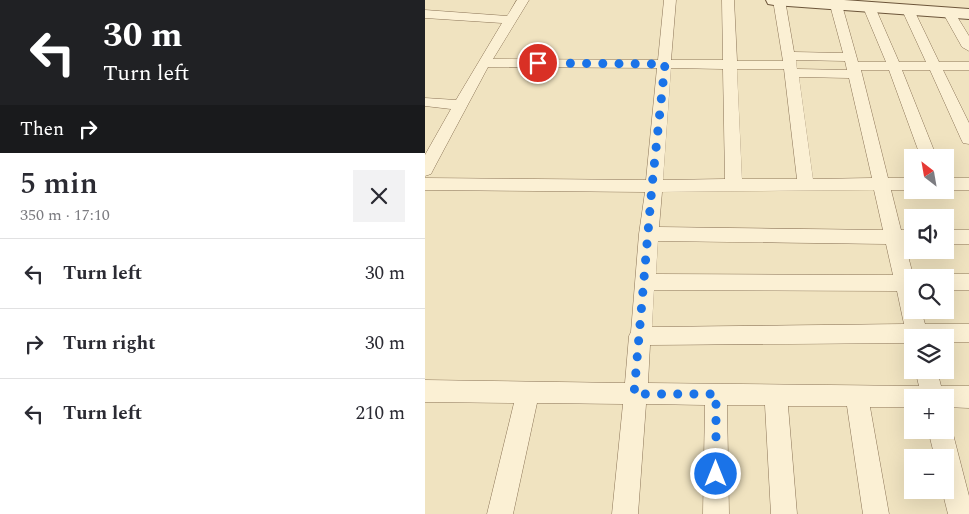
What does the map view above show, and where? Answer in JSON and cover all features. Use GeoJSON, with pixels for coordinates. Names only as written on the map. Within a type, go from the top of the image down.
{"type":"FeatureCollection","features":[{"type":"Feature","properties":{"kind":"street"},"geometry":{"type":"LineString","coordinates":[[425,170],[484,63],[523,0]]}},
{"type":"Feature","properties":{"kind":"street"},"geometry":{"type":"LineString","coordinates":[[625,514],[652,186],[670,0]]}},
{"type":"Feature","properties":{"kind":"street"},"geometry":{"type":"LineString","coordinates":[[728,0],[734,186]]}},
{"type":"Feature","properties":{"kind":"street"},"geometry":{"type":"LineString","coordinates":[[774,0],[869,7],[969,4]]}},
{"type":"Feature","properties":{"kind":"street"},"geometry":{"type":"LineString","coordinates":[[779,0],[806,185]]}},
{"type":"Feature","properties":{"kind":"street"},"geometry":{"type":"LineString","coordinates":[[836,4],[853,66],[894,237],[904,269]]}},
{"type":"Feature","properties":{"kind":"street"},"geometry":{"type":"LineString","coordinates":[[908,5],[969,14]]}},
{"type":"Feature","properties":{"kind":"street"},"geometry":{"type":"LineString","coordinates":[[908,5],[969,139]]}},
{"type":"Feature","properties":{"kind":"street"},"geometry":{"type":"LineString","coordinates":[[869,7],[926,149]]}},
{"type":"Feature","properties":{"kind":"street"},"geometry":{"type":"LineString","coordinates":[[949,12],[969,47]]}},
{"type":"Feature","properties":{"kind":"street"},"geometry":{"type":"LineString","coordinates":[[425,29],[431,14],[509,20]]}},
{"type":"Feature","properties":{"kind":"street"},"geometry":{"type":"LineString","coordinates":[[484,63],[969,66]]}},
{"type":"Feature","properties":{"kind":"street"},"geometry":{"type":"LineString","coordinates":[[425,102],[461,105]]}},
{"type":"Feature","properties":{"kind":"street"},"geometry":{"type":"LineString","coordinates":[[425,184],[652,186],[904,184]]}},
{"type":"Feature","properties":{"kind":"street"},"geometry":{"type":"LineString","coordinates":[[954,184],[969,184]]}},
{"type":"Feature","properties":{"kind":"street"},"geometry":{"type":"LineString","coordinates":[[648,234],[904,237]]}},
{"type":"Feature","properties":{"kind":"street"},"geometry":{"type":"LineString","coordinates":[[954,237],[969,237]]}},
{"type":"Feature","properties":{"kind":"street"},"geometry":{"type":"LineString","coordinates":[[644,282],[904,283]]}},
{"type":"Feature","properties":{"kind":"street"},"geometry":{"type":"LineString","coordinates":[[954,282],[969,282]]}},
{"type":"Feature","properties":{"kind":"street"},"geometry":{"type":"LineString","coordinates":[[954,335],[969,334]]}},
{"type":"Feature","properties":{"kind":"street"},"geometry":{"type":"LineString","coordinates":[[639,336],[904,336]]}},
{"type":"Feature","properties":{"kind":"street"},"geometry":{"type":"LineString","coordinates":[[500,514],[528,392]]}},
{"type":"Feature","properties":{"kind":"street"},"geometry":{"type":"LineString","coordinates":[[427,397],[528,392],[904,397]]}},
{"type":"Feature","properties":{"kind":"street"},"geometry":{"type":"LineString","coordinates":[[716,394],[716,514]]}},
{"type":"Feature","properties":{"kind":"street"},"geometry":{"type":"LineString","coordinates":[[776,395],[784,514]]}},
{"type":"Feature","properties":{"kind":"street"},"geometry":{"type":"LineString","coordinates":[[857,396],[876,514]]}},
{"type":"Feature","properties":{"kind":"street"},"geometry":{"type":"LineString","coordinates":[[954,397],[969,397]]}},
{"type":"Feature","properties":{"kind":"street"},"geometry":{"type":"LineString","coordinates":[[943,439],[961,514]]}},
{"type":"Feature","properties":{"kind":"route"},"geometry":{"type":"LineString","coordinates":[[538,63],[665,64],[652,186],[634,394],[716,394],[716,474]]}}]}
